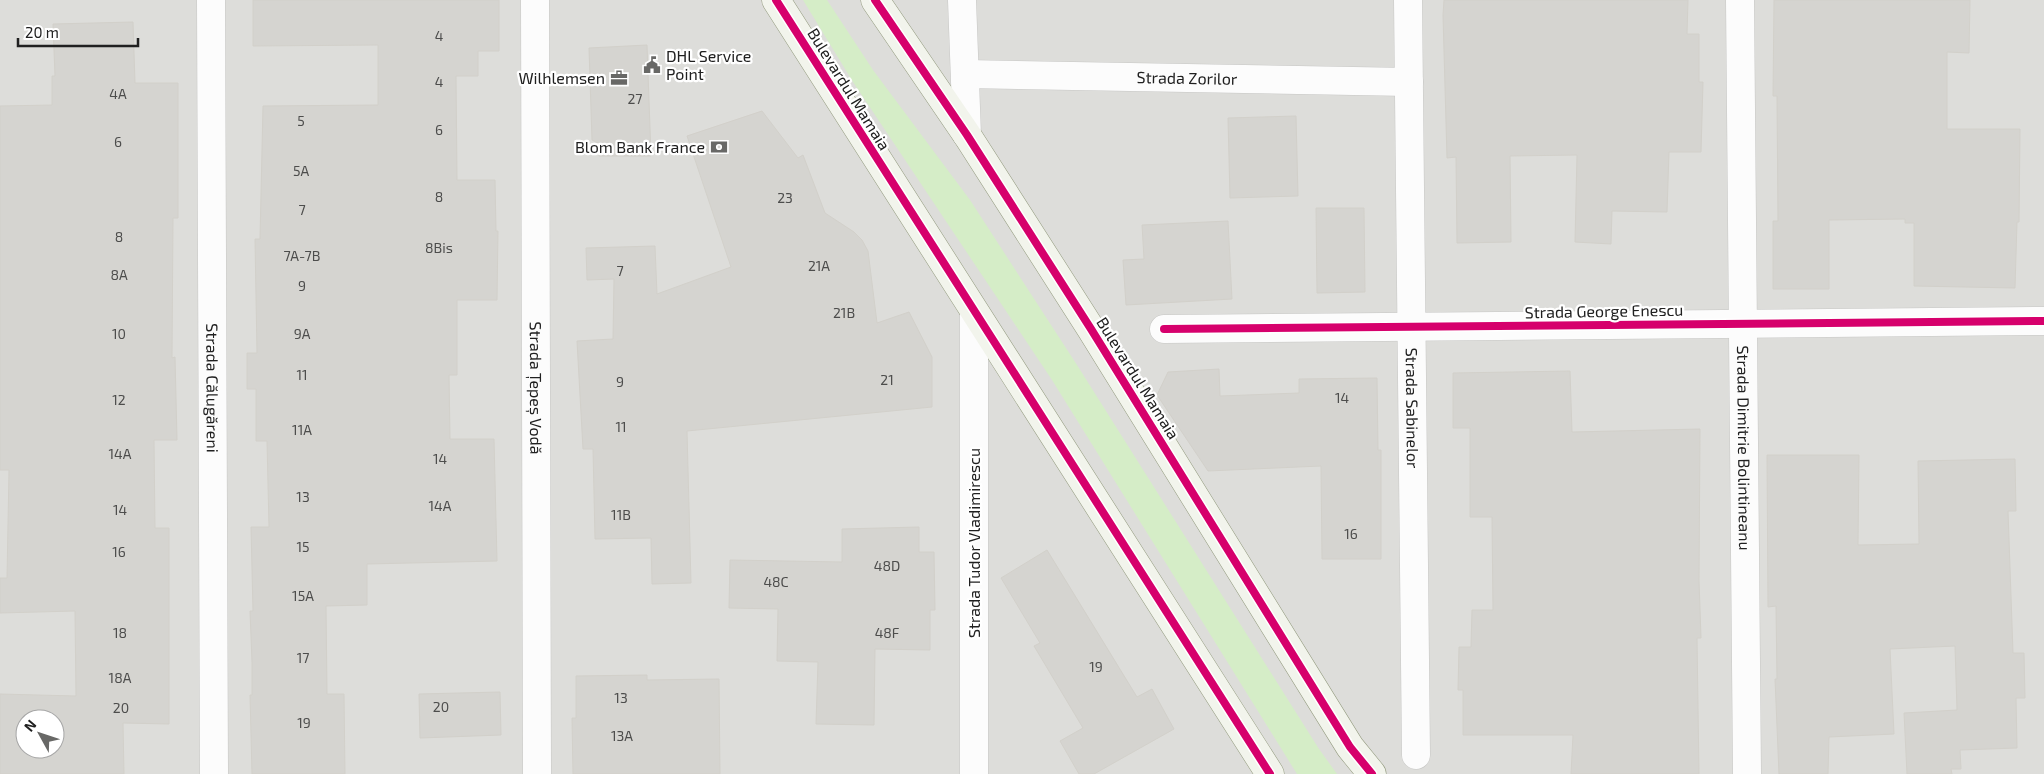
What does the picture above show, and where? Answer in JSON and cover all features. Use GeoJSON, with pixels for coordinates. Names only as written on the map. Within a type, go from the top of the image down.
{"type":"FeatureCollection","features":[{"type":"Feature","properties":{"kind":"main road","name":"Bulevardul Mamaia"},"geometry":{"type":"LineString","coordinates":[[776,0],[1270,774]]}},
{"type":"Feature","properties":{"kind":"main road","name":"Bulevardul Mamaia"},"geometry":{"type":"LineString","coordinates":[[875,0],[967,135],[1101,345],[1350,747],[1372,774]]}},
{"type":"Feature","properties":{"kind":"street","name":"Strada Călugăreni"},"geometry":{"type":"LineString","coordinates":[[211,0],[214,774]]}},
{"type":"Feature","properties":{"kind":"street","name":"Strada Țepeș Vodă"},"geometry":{"type":"LineString","coordinates":[[535,0],[537,774]]}},
{"type":"Feature","properties":{"kind":"street"},"geometry":{"type":"LineString","coordinates":[[962,0],[967,135]]}},
{"type":"Feature","properties":{"kind":"street","name":"Strada Sabinelor"},"geometry":{"type":"LineString","coordinates":[[1408,0],[1416,755]]}},
{"type":"Feature","properties":{"kind":"street","name":"Strada Dimitrie Bolintineanu"},"geometry":{"type":"LineString","coordinates":[[1740,0],[1747,774]]}},
{"type":"Feature","properties":{"kind":"street","name":"Strada Zorilor"},"geometry":{"type":"LineString","coordinates":[[965,74],[1409,82]]}},
{"type":"Feature","properties":{"kind":"street","name":"Strada Tudor Vladimirescu"},"geometry":{"type":"LineString","coordinates":[[974,312],[974,774]]}},
{"type":"Feature","properties":{"kind":"street","name":"Strada George Enescu"},"geometry":{"type":"LineString","coordinates":[[1164,329],[2044,321]]}},
{"type":"Feature","properties":{"kind":"shaded area"},"geometry":{"type":"Polygon","coordinates":[[[0,0],[2044,0],[2044,774],[0,774],[0,0]]]}},
{"type":"Feature","properties":{"kind":"green space"},"geometry":{"type":"Polygon","coordinates":[[[803,0],[827,0],[873,70],[970,200],[1077,365],[1319,749],[1337,774],[1297,774],[1052,380],[853,82],[803,0]]]}},
{"type":"Feature","properties":{"kind":"building"},"geometry":{"type":"Polygon","coordinates":[[[253,0],[499,0],[499,51],[478,51],[478,76],[456,76],[457,180],[495,180],[496,231],[498,231],[497,300],[457,300],[457,375],[449,375],[450,439],[494,439],[497,561],[367,564],[367,605],[326,606],[327,694],[344,694],[345,774],[252,774],[250,695],[252,695],[252,662],[250,611],[253,611],[251,527],[269,527],[267,441],[256,441],[256,389],[247,389],[247,353],[257,353],[255,239],[260,239],[263,106],[378,105],[378,45],[253,46],[253,0]]]}},
{"type":"Feature","properties":{"kind":"building"},"geometry":{"type":"Polygon","coordinates":[[[1444,0],[1688,0],[1687,34],[1699,34],[1699,82],[1703,82],[1701,152],[1669,152],[1667,212],[1612,211],[1611,244],[1575,242],[1577,155],[1510,156],[1511,242],[1457,243],[1456,157],[1447,158],[1444,0]]]}},
{"type":"Feature","properties":{"kind":"building"},"geometry":{"type":"Polygon","coordinates":[[[1774,0],[1970,0],[1969,53],[1947,52],[1947,129],[2020,129],[2019,222],[2017,222],[2015,288],[1914,286],[1914,223],[1905,223],[1905,219],[1829,220],[1829,289],[1773,289],[1773,221],[1778,221],[1777,96],[1773,96],[1774,0]]]}},
{"type":"Feature","properties":{"kind":"building"},"geometry":{"type":"Polygon","coordinates":[[[133,22],[135,83],[178,83],[178,218],[173,218],[172,358],[175,357],[177,440],[154,440],[155,528],[169,528],[169,724],[123,723],[124,774],[0,774],[0,694],[76,696],[75,611],[0,613],[0,578],[7,578],[9,470],[0,470],[0,106],[52,105],[52,76],[55,76],[53,24],[133,22]]]}},
{"type":"Feature","properties":{"kind":"building"},"geometry":{"type":"Polygon","coordinates":[[[647,45],[651,156],[599,156],[600,144],[592,140],[589,48],[647,45]]]}},
{"type":"Feature","properties":{"kind":"building"},"geometry":{"type":"Polygon","coordinates":[[[762,111],[798,158],[803,155],[825,213],[854,232],[862,240],[868,251],[877,323],[909,312],[932,357],[932,407],[687,431],[691,583],[652,584],[651,538],[595,539],[593,449],[583,449],[577,341],[613,339],[614,279],[587,280],[586,248],[655,246],[657,294],[731,267],[687,136],[762,111]]]}},
{"type":"Feature","properties":{"kind":"building"},"geometry":{"type":"Polygon","coordinates":[[[1296,116],[1298,196],[1230,198],[1228,118],[1296,116]]]}},
{"type":"Feature","properties":{"kind":"building"},"geometry":{"type":"Polygon","coordinates":[[[1316,208],[1364,208],[1365,292],[1317,293],[1316,208]]]}},
{"type":"Feature","properties":{"kind":"building"},"geometry":{"type":"Polygon","coordinates":[[[1228,221],[1232,299],[1126,305],[1123,260],[1144,259],[1142,225],[1228,221]]]}},
{"type":"Feature","properties":{"kind":"building"},"geometry":{"type":"Polygon","coordinates":[[[1219,369],[1220,396],[1299,393],[1299,379],[1377,378],[1378,450],[1381,450],[1381,559],[1322,559],[1321,466],[1208,471],[1157,395],[1168,372],[1219,369]]]}},
{"type":"Feature","properties":{"kind":"building"},"geometry":{"type":"Polygon","coordinates":[[[1570,371],[1572,432],[1700,429],[1699,581],[1701,638],[1697,638],[1699,774],[1571,774],[1573,735],[1463,735],[1463,690],[1458,690],[1459,647],[1471,647],[1472,610],[1493,610],[1492,517],[1470,517],[1470,428],[1453,428],[1453,373],[1570,371]]]}},
{"type":"Feature","properties":{"kind":"building"},"geometry":{"type":"Polygon","coordinates":[[[1767,455],[1859,455],[1858,545],[1919,544],[1918,461],[2015,459],[2016,511],[2008,511],[2013,653],[2024,653],[2025,698],[2016,698],[2017,748],[1960,750],[1961,769],[1951,769],[1952,774],[1907,774],[1904,713],[1957,710],[1955,646],[1890,649],[1894,734],[1829,737],[1828,774],[1779,774],[1775,679],[1777,679],[1776,606],[1768,607],[1767,455]]]}},
{"type":"Feature","properties":{"kind":"building"},"geometry":{"type":"Polygon","coordinates":[[[919,527],[919,552],[934,552],[935,610],[930,610],[930,650],[875,649],[874,725],[816,724],[818,662],[777,661],[778,609],[729,608],[730,560],[842,562],[842,529],[919,527]]]}},
{"type":"Feature","properties":{"kind":"building"},"geometry":{"type":"Polygon","coordinates":[[[1047,550],[1137,697],[1152,689],[1174,729],[1094,774],[1079,774],[1060,741],[1083,728],[1034,646],[1040,643],[1001,578],[1047,550]]]}},
{"type":"Feature","properties":{"kind":"building"},"geometry":{"type":"Polygon","coordinates":[[[647,675],[647,680],[719,679],[720,774],[573,774],[572,718],[576,718],[576,676],[647,675]]]}},
{"type":"Feature","properties":{"kind":"building"},"geometry":{"type":"Polygon","coordinates":[[[500,692],[501,735],[420,738],[419,694],[500,692]]]}},
{"type":"Feature","properties":{"kind":"cycle path"},"geometry":{"type":"LineString","coordinates":[[776,0],[1270,774]]}},
{"type":"Feature","properties":{"kind":"cycle path"},"geometry":{"type":"LineString","coordinates":[[875,0],[967,135],[1091,329],[1350,747],[1372,774]]}},
{"type":"Feature","properties":{"kind":"cycle path"},"geometry":{"type":"LineString","coordinates":[[1164,329],[2044,321]]}},
{"type":"Feature","properties":{"kind":"place","name":"DHL Service Point"},"geometry":{"type":"Point","coordinates":[652,65]}},
{"type":"Feature","properties":{"kind":"place","name":"Wilhlemsen"},"geometry":{"type":"Point","coordinates":[619,78]}},
{"type":"Feature","properties":{"kind":"place","name":"Blom Bank France"},"geometry":{"type":"Point","coordinates":[719,147]}}]}
